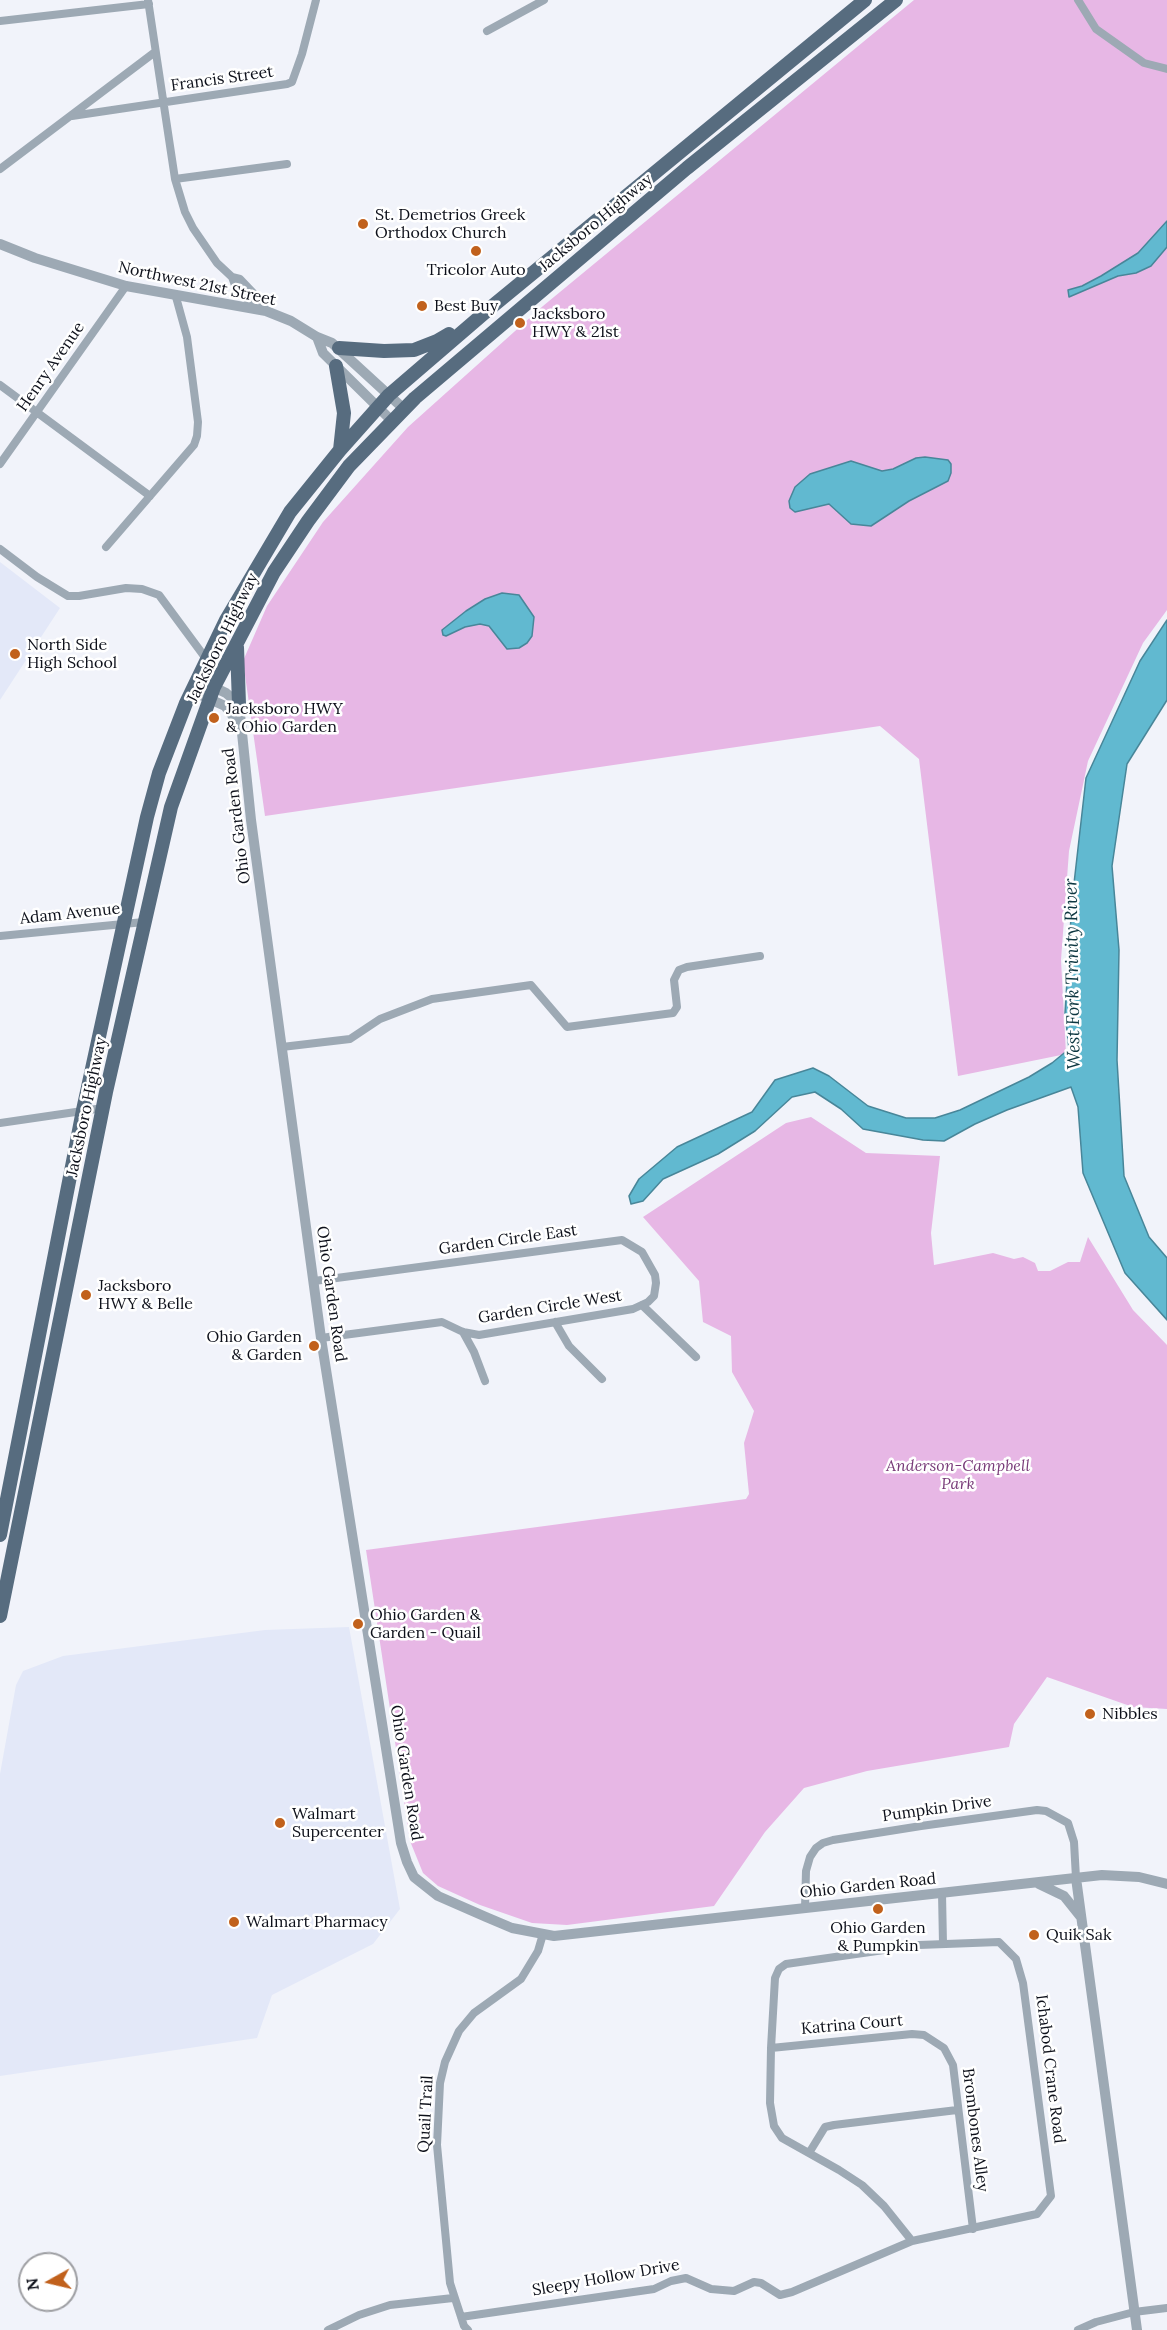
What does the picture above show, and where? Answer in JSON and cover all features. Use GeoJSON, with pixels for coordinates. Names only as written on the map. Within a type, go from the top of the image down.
{"type":"FeatureCollection","features":[{"type":"Feature","properties":{"kind":"main road","name":"Jacksboro Highway"},"geometry":{"type":"LineString","coordinates":[[0,1535],[83,1110],[147,817],[159,773],[195,685],[226,620],[290,512],[340,450],[389,395],[489,309],[865,0]]}},
{"type":"Feature","properties":{"kind":"main road","name":"Jacksboro Highway"},"geometry":{"type":"LineString","coordinates":[[0,1616],[103,1108],[171,807],[212,692],[274,572],[349,466],[404,409],[702,155],[896,0]]}},
{"type":"Feature","properties":{"kind":"main road"},"geometry":{"type":"LineString","coordinates":[[693,141],[702,155]]}},
{"type":"Feature","properties":{"kind":"main road"},"geometry":{"type":"LineString","coordinates":[[339,348],[384,351],[420,349],[489,309]]}},
{"type":"Feature","properties":{"kind":"main road"},"geometry":{"type":"LineString","coordinates":[[336,366],[344,413],[340,450]]}},
{"type":"Feature","properties":{"kind":"main road"},"geometry":{"type":"LineString","coordinates":[[238,641],[236,658],[239,704]]}},
{"type":"Feature","properties":{"kind":"main road"},"geometry":{"type":"LineString","coordinates":[[37,1348],[55,1352]]}},
{"type":"Feature","properties":{"kind":"street","name":"Francis Street"},"geometry":{"type":"LineString","coordinates":[[72,116],[271,88],[292,81],[302,54],[316,0]]}},
{"type":"Feature","properties":{"kind":"street"},"geometry":{"type":"LineString","coordinates":[[487,31],[544,0]]}},
{"type":"Feature","properties":{"kind":"street"},"geometry":{"type":"LineString","coordinates":[[1078,0],[1096,29],[1144,63],[1167,69]]}},
{"type":"Feature","properties":{"kind":"street"},"geometry":{"type":"LineString","coordinates":[[0,21],[149,2],[175,179],[193,228],[217,263],[232,277],[240,279],[261,301],[261,310]]}},
{"type":"Feature","properties":{"kind":"street"},"geometry":{"type":"LineString","coordinates":[[0,169],[155,52]]}},
{"type":"Feature","properties":{"kind":"street"},"geometry":{"type":"LineString","coordinates":[[175,179],[287,164]]}},
{"type":"Feature","properties":{"kind":"street","name":"Northwest 21st Street"},"geometry":{"type":"LineString","coordinates":[[0,244],[35,258],[126,286],[176,297],[261,310],[291,321],[317,337],[333,343],[404,409]]}},
{"type":"Feature","properties":{"kind":"street","name":"Henry Avenue"},"geometry":{"type":"LineString","coordinates":[[0,464],[126,286]]}},
{"type":"Feature","properties":{"kind":"street"},"geometry":{"type":"LineString","coordinates":[[106,547],[194,445],[197,436],[198,422],[188,337],[176,297]]}},
{"type":"Feature","properties":{"kind":"street","name":"Northwest 21st Street"},"geometry":{"type":"LineString","coordinates":[[317,337],[323,353],[392,421]]}},
{"type":"Feature","properties":{"kind":"street"},"geometry":{"type":"LineString","coordinates":[[0,385],[150,496]]}},
{"type":"Feature","properties":{"kind":"street"},"geometry":{"type":"LineString","coordinates":[[0,549],[37,577],[68,596],[126,588],[142,589],[159,595],[207,660]]}},
{"type":"Feature","properties":{"kind":"street","name":"Ohio Garden Road"},"geometry":{"type":"LineString","coordinates":[[195,685],[212,692],[226,693],[239,704],[251,820],[321,1338],[401,1843],[414,1877],[438,1896],[512,1928],[543,1934],[566,1935],[1111,1874],[1139,1877],[1167,1884]]}},
{"type":"Feature","properties":{"kind":"street","name":"Ohio Garden Road"},"geometry":{"type":"LineString","coordinates":[[212,692],[234,715],[241,727]]}},
{"type":"Feature","properties":{"kind":"street","name":"Adam Avenue"},"geometry":{"type":"LineString","coordinates":[[0,936],[144,922]]}},
{"type":"Feature","properties":{"kind":"street"},"geometry":{"type":"LineString","coordinates":[[282,1047],[350,1039],[380,1019],[432,999],[531,986],[567,1027],[673,1013],[676,1007],[674,980],[679,970],[760,956]]}},
{"type":"Feature","properties":{"kind":"street"},"geometry":{"type":"LineString","coordinates":[[0,1123],[103,1108]]}},
{"type":"Feature","properties":{"kind":"street","name":"Garden Circle East"},"geometry":{"type":"LineString","coordinates":[[314,1281],[622,1240],[642,1252],[655,1275],[654,1296],[642,1305]]}},
{"type":"Feature","properties":{"kind":"street"},"geometry":{"type":"LineString","coordinates":[[642,1305],[696,1357]]}},
{"type":"Feature","properties":{"kind":"street","name":"Garden Circle West"},"geometry":{"type":"LineString","coordinates":[[321,1338],[442,1322],[463,1332],[479,1335],[633,1309],[642,1305]]}},
{"type":"Feature","properties":{"kind":"street"},"geometry":{"type":"LineString","coordinates":[[555,1322],[569,1346],[602,1379]]}},
{"type":"Feature","properties":{"kind":"street"},"geometry":{"type":"LineString","coordinates":[[463,1332],[474,1352],[485,1381]]}},
{"type":"Feature","properties":{"kind":"street","name":"Pumpkin Drive"},"geometry":{"type":"LineString","coordinates":[[805,1908],[806,1871],[810,1857],[823,1843],[910,1827],[1037,1810],[1046,1811],[1068,1823],[1074,1842],[1076,1878]]}},
{"type":"Feature","properties":{"kind":"street"},"geometry":{"type":"LineString","coordinates":[[1076,1878],[1137,2330]]}},
{"type":"Feature","properties":{"kind":"street"},"geometry":{"type":"LineString","coordinates":[[1033,1883],[1048,1887],[1064,1896],[1081,1917]]}},
{"type":"Feature","properties":{"kind":"street"},"geometry":{"type":"LineString","coordinates":[[912,2241],[884,2206],[862,2185],[782,2138],[774,2126],[770,2103],[775,1978],[779,1969],[786,1964],[919,1945],[943,1944],[942,1893]]}},
{"type":"Feature","properties":{"kind":"street","name":"Quail Trail"},"geometry":{"type":"LineString","coordinates":[[468,2330],[453,2298],[450,2283],[436,2145],[440,2083],[445,2062],[459,2031],[474,2013],[521,1979],[538,1951],[543,1934]]}},
{"type":"Feature","properties":{"kind":"street","name":"Ichabod Crane Road"},"geometry":{"type":"LineString","coordinates":[[943,1944],[999,1942],[1016,1959],[1023,1983],[1051,2196]]}},
{"type":"Feature","properties":{"kind":"street","name":"Katrina Court"},"geometry":{"type":"LineString","coordinates":[[771,2048],[912,2034],[924,2035],[934,2040]]}},
{"type":"Feature","properties":{"kind":"street","name":"Brombones Alley"},"geometry":{"type":"LineString","coordinates":[[934,2040],[944,2048],[953,2065],[973,2229]]}},
{"type":"Feature","properties":{"kind":"street"},"geometry":{"type":"LineString","coordinates":[[809,2153],[825,2127],[957,2110]]}},
{"type":"Feature","properties":{"kind":"street","name":"Sleepy Hollow Drive"},"geometry":{"type":"LineString","coordinates":[[461,2317],[654,2289],[671,2281],[686,2278],[711,2289],[734,2291],[754,2282],[761,2283],[780,2295],[912,2241],[1037,2214],[1051,2196]]}},
{"type":"Feature","properties":{"kind":"street"},"geometry":{"type":"LineString","coordinates":[[328,2330],[359,2315],[390,2305],[453,2298]]}},
{"type":"Feature","properties":{"kind":"street"},"geometry":{"type":"LineString","coordinates":[[1078,2330],[1096,2322],[1134,2312],[1167,2308]]}},
{"type":"Feature","properties":{"kind":"shaded area","name":"North Side High School"},"geometry":{"type":"Polygon","coordinates":[[[0,562],[60,608],[0,700],[0,562]]]}},
{"type":"Feature","properties":{"kind":"shaded area"},"geometry":{"type":"Polygon","coordinates":[[[349,1627],[400,1909],[373,1944],[272,1995],[257,2038],[0,2076],[0,1774],[16,1685],[23,1671],[63,1656],[265,1630],[349,1627]]]}},
{"type":"Feature","properties":{"kind":"green space"},"geometry":{"type":"Polygon","coordinates":[[[914,0],[1167,0],[1167,610],[1143,643],[1088,761],[1069,851],[1061,960],[1066,1054],[958,1076],[919,759],[880,726],[265,816],[243,661],[267,606],[323,522],[408,427],[543,306],[914,0]]]}},
{"type":"Feature","properties":{"kind":"green space","name":"Anderson-Campbell Park"},"geometry":{"type":"Polygon","coordinates":[[[811,1117],[866,1153],[940,1156],[931,1233],[934,1265],[993,1253],[1014,1259],[1023,1257],[1035,1263],[1038,1271],[1050,1271],[1068,1262],[1080,1262],[1088,1237],[1133,1310],[1167,1345],[1167,1709],[1133,1707],[1047,1677],[1014,1724],[1009,1747],[867,1771],[804,1788],[765,1832],[714,1906],[567,1925],[532,1923],[480,1905],[438,1886],[423,1873],[410,1841],[366,1550],[746,1499],[749,1494],[744,1443],[754,1411],[732,1372],[731,1336],[703,1322],[699,1281],[643,1217],[786,1123],[811,1117]]]}},
{"type":"Feature","properties":{"kind":"water"},"geometry":{"type":"Polygon","coordinates":[[[1167,221],[1167,247],[1151,266],[1136,273],[1118,276],[1069,297],[1068,290],[1101,276],[1138,253],[1167,221]]]}},
{"type":"Feature","properties":{"kind":"water"},"geometry":{"type":"Polygon","coordinates":[[[916,458],[948,460],[951,464],[951,473],[948,481],[909,501],[871,526],[851,524],[829,504],[795,512],[790,508],[789,501],[795,487],[810,474],[851,461],[882,471],[893,469],[916,458]]]}},
{"type":"Feature","properties":{"kind":"water"},"geometry":{"type":"Polygon","coordinates":[[[502,593],[519,595],[534,617],[532,636],[527,643],[519,648],[507,649],[489,626],[480,624],[465,627],[446,636],[443,635],[442,630],[466,611],[485,599],[502,593]]]}},
{"type":"Feature","properties":{"kind":"water","name":"West Fork Trinity River"},"geometry":{"type":"Polygon","coordinates":[[[1167,620],[1167,700],[1127,764],[1112,866],[1119,950],[1117,1060],[1124,1176],[1149,1237],[1167,1258],[1167,1320],[1125,1273],[1083,1173],[1078,1107],[1071,1087],[1007,1110],[944,1141],[923,1140],[863,1129],[841,1109],[815,1092],[792,1097],[755,1131],[718,1154],[663,1179],[643,1201],[631,1204],[629,1196],[639,1179],[677,1147],[752,1112],[775,1080],[813,1068],[829,1076],[868,1106],[906,1118],[935,1118],[960,1110],[1029,1077],[1069,1049],[1065,1013],[1072,901],[1086,778],[1140,661],[1167,620]]]}},
{"type":"Feature","properties":{"kind":"place","name":"St. Demetrios Greek Orthodox Church"},"geometry":{"type":"Point","coordinates":[363,224]}},
{"type":"Feature","properties":{"kind":"place","name":"Tricolor Auto"},"geometry":{"type":"Point","coordinates":[476,251]}},
{"type":"Feature","properties":{"kind":"place","name":"Best Buy"},"geometry":{"type":"Point","coordinates":[422,306]}},
{"type":"Feature","properties":{"kind":"place","name":"Jacksboro HWY & 21st"},"geometry":{"type":"Point","coordinates":[520,323]}},
{"type":"Feature","properties":{"kind":"place","name":"North Side High School"},"geometry":{"type":"Point","coordinates":[15,654]}},
{"type":"Feature","properties":{"kind":"place","name":"Jacksboro HWY & Ohio Garden"},"geometry":{"type":"Point","coordinates":[214,718]}},
{"type":"Feature","properties":{"kind":"place","name":"Jacksboro HWY & Belle"},"geometry":{"type":"Point","coordinates":[86,1295]}},
{"type":"Feature","properties":{"kind":"place","name":"Ohio Garden & Garden"},"geometry":{"type":"Point","coordinates":[314,1346]}},
{"type":"Feature","properties":{"kind":"place","name":"Ohio Garden & Garden - Quail"},"geometry":{"type":"Point","coordinates":[358,1624]}},
{"type":"Feature","properties":{"kind":"place","name":"Nibbles"},"geometry":{"type":"Point","coordinates":[1090,1714]}},
{"type":"Feature","properties":{"kind":"place","name":"Walmart Supercenter"},"geometry":{"type":"Point","coordinates":[280,1823]}},
{"type":"Feature","properties":{"kind":"place","name":"Ohio Garden & Pumpkin"},"geometry":{"type":"Point","coordinates":[878,1909]}},
{"type":"Feature","properties":{"kind":"place","name":"Walmart Pharmacy"},"geometry":{"type":"Point","coordinates":[234,1922]}},
{"type":"Feature","properties":{"kind":"place","name":"Quik Sak"},"geometry":{"type":"Point","coordinates":[1034,1935]}}]}
